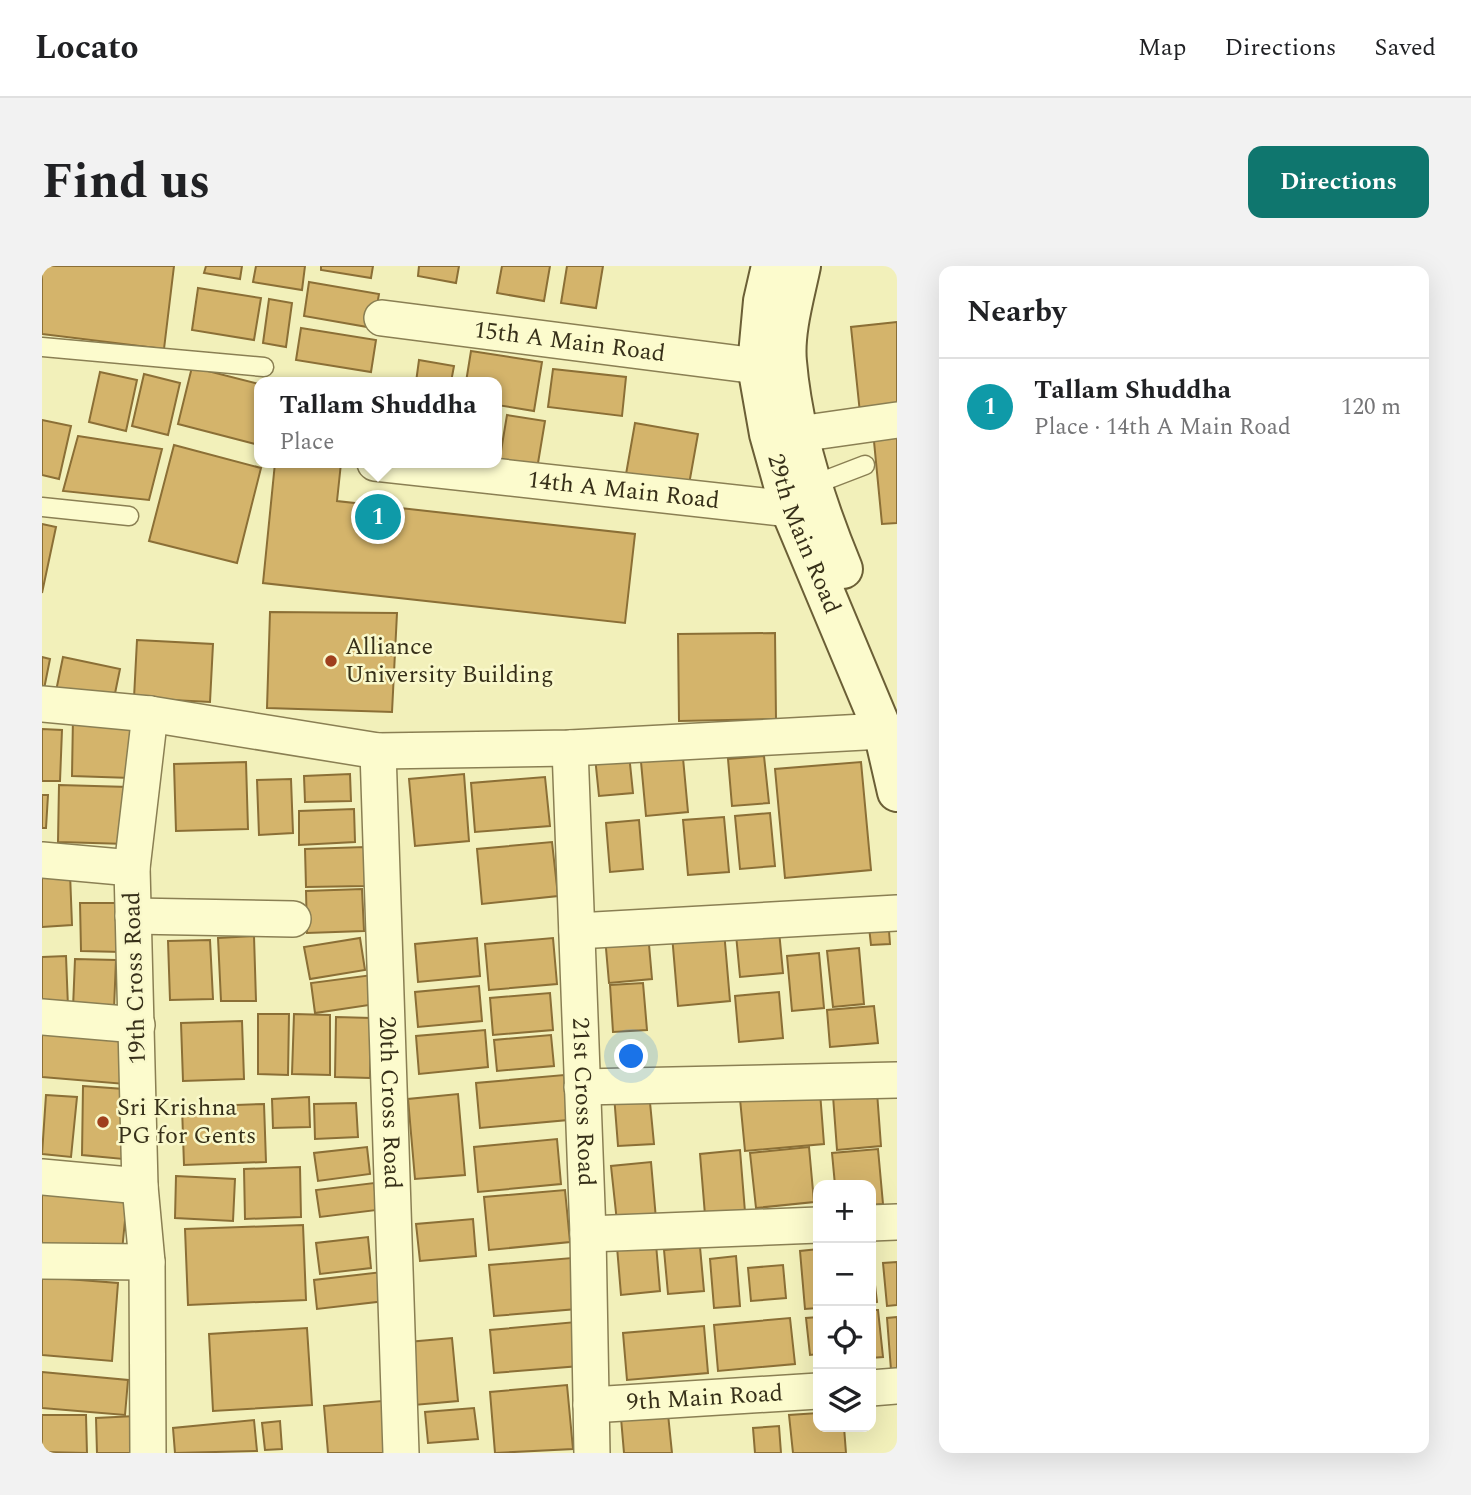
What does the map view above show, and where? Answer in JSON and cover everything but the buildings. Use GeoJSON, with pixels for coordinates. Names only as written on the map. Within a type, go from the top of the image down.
{"type":"FeatureCollection","features":[{"type":"Feature","properties":{"kind":"main road","name":"29th Main Road"},"geometry":{"type":"LineString","coordinates":[[771,266],[763,301],[757,366],[890,717],[897,792]]}},
{"type":"Feature","properties":{"kind":"main road","name":"29th Main Road"},"geometry":{"type":"LineString","coordinates":[[785,435],[786,360],[792,309],[802,266]]}},
{"type":"Feature","properties":{"kind":"street","name":"15th A Main Road"},"geometry":{"type":"LineString","coordinates":[[382,318],[757,366]]}},
{"type":"Feature","properties":{"kind":"street"},"geometry":{"type":"LineString","coordinates":[[785,435],[897,420]]}},
{"type":"Feature","properties":{"kind":"street","name":"14th A Main Road"},"geometry":{"type":"LineString","coordinates":[[435,468],[807,499]]}},
{"type":"Feature","properties":{"kind":"street"},"geometry":{"type":"LineString","coordinates":[[42,704],[150,714],[378,751],[570,748],[890,717]]}},
{"type":"Feature","properties":{"kind":"street","name":"19th Cross Road"},"geometry":{"type":"LineString","coordinates":[[148,1453],[147,1262],[140,1186],[132,869],[150,714]]}},
{"type":"Feature","properties":{"kind":"street","name":"21st Cross Road"},"geometry":{"type":"LineString","coordinates":[[570,748],[588,1234],[592,1453]]}},
{"type":"Feature","properties":{"kind":"street","name":"20th Cross Road"},"geometry":{"type":"LineString","coordinates":[[378,751],[401,1453]]}},
{"type":"Feature","properties":{"kind":"street"},"geometry":{"type":"LineString","coordinates":[[42,860],[132,869]]}},
{"type":"Feature","properties":{"kind":"street"},"geometry":{"type":"LineString","coordinates":[[577,932],[897,913]]}},
{"type":"Feature","properties":{"kind":"street"},"geometry":{"type":"LineString","coordinates":[[133,916],[293,919]]}},
{"type":"Feature","properties":{"kind":"street"},"geometry":{"type":"LineString","coordinates":[[42,1017],[137,1025]]}},
{"type":"Feature","properties":{"kind":"street"},"geometry":{"type":"LineString","coordinates":[[582,1087],[897,1080]]}},
{"type":"Feature","properties":{"kind":"street"},"geometry":{"type":"LineString","coordinates":[[42,1177],[140,1186]]}},
{"type":"Feature","properties":{"kind":"street"},"geometry":{"type":"LineString","coordinates":[[876,1223],[897,1222]]}},
{"type":"Feature","properties":{"kind":"street"},"geometry":{"type":"LineString","coordinates":[[588,1234],[813,1225]]}},
{"type":"Feature","properties":{"kind":"street"},"geometry":{"type":"LineString","coordinates":[[42,1261],[147,1262]]}},
{"type":"Feature","properties":{"kind":"street"},"geometry":{"type":"LineString","coordinates":[[876,1388],[897,1386]]}},
{"type":"Feature","properties":{"kind":"street","name":"9th Main Road"},"geometry":{"type":"LineString","coordinates":[[591,1405],[813,1391]]}},
{"type":"Feature","properties":{"kind":"lane"},"geometry":{"type":"LineString","coordinates":[[42,347],[264,367]]}},
{"type":"Feature","properties":{"kind":"lane"},"geometry":{"type":"LineString","coordinates":[[807,499],[865,465]]}},
{"type":"Feature","properties":{"kind":"lane"},"geometry":{"type":"LineString","coordinates":[[42,507],[129,516]]}},
{"type":"Feature","properties":{"kind":"place","name":"Tallam Shuddha"},"geometry":{"type":"Point","coordinates":[378,517]}},
{"type":"Feature","properties":{"kind":"place","name":"Alliance University Building"},"geometry":{"type":"Point","coordinates":[331,661]}},
{"type":"Feature","properties":{"kind":"place","name":"Sri Krishna PG for Gents"},"geometry":{"type":"Point","coordinates":[103,1122]}}]}
